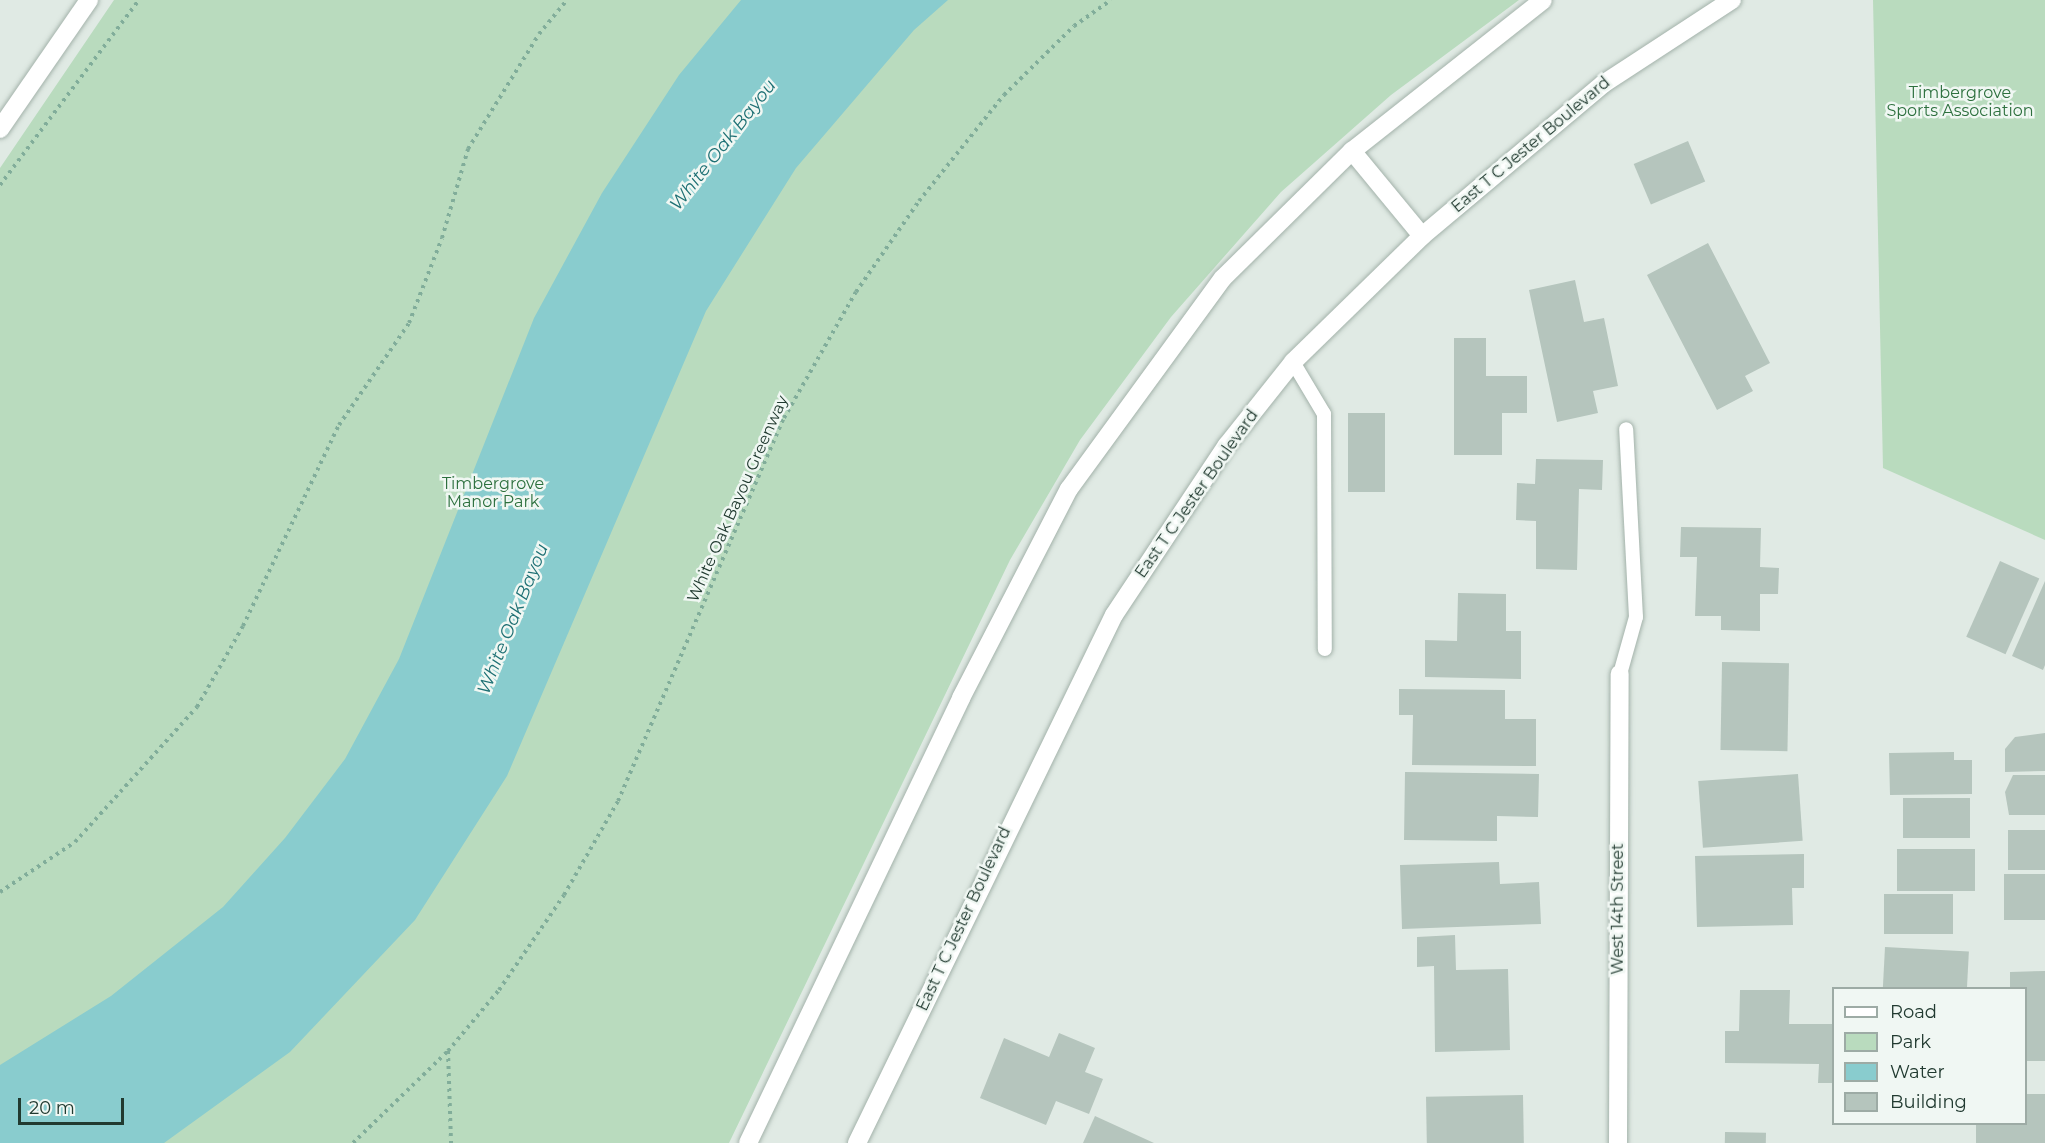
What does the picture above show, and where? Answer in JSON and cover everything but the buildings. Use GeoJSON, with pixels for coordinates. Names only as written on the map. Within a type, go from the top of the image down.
{"type":"FeatureCollection","features":[{"type":"Feature","properties":{"kind":"street"},"geometry":{"type":"LineString","coordinates":[[0,129],[89,0]]}},
{"type":"Feature","properties":{"kind":"street"},"geometry":{"type":"LineString","coordinates":[[748,1143],[961,698],[1069,489],[1223,278],[1352,151],[1543,0]]}},
{"type":"Feature","properties":{"kind":"street","name":"East T C Jester Boulevard"},"geometry":{"type":"LineString","coordinates":[[857,1143],[1114,615],[1227,445],[1293,362],[1422,236],[1603,84],[1732,0]]}},
{"type":"Feature","properties":{"kind":"street"},"geometry":{"type":"LineString","coordinates":[[1352,151],[1422,236]]}},
{"type":"Feature","properties":{"kind":"street","name":"West 14th Street"},"geometry":{"type":"LineString","coordinates":[[1618,1143],[1620,674]]}},
{"type":"Feature","properties":{"kind":"lane"},"geometry":{"type":"LineString","coordinates":[[1293,362],[1324,414],[1325,649]]}},
{"type":"Feature","properties":{"kind":"lane"},"geometry":{"type":"LineString","coordinates":[[1620,674],[1636,617],[1626,429]]}},
{"type":"Feature","properties":{"kind":"path"},"geometry":{"type":"LineString","coordinates":[[0,185],[139,0]]}},
{"type":"Feature","properties":{"kind":"path"},"geometry":{"type":"LineString","coordinates":[[0,892],[75,842],[197,707],[243,626],[339,425],[409,323],[468,149],[539,34],[567,0]]}},
{"type":"Feature","properties":{"kind":"path","name":"White Oak Bayou Greenway"},"geometry":{"type":"LineString","coordinates":[[352,1143],[448,1051],[558,904],[618,801],[784,418],[856,292],[919,201],[1004,95],[1074,26],[1111,0]]}},
{"type":"Feature","properties":{"kind":"path"},"geometry":{"type":"LineString","coordinates":[[448,1051],[451,1143]]}},
{"type":"Feature","properties":{"kind":"green space","name":"Timbergrove Manor Park"},"geometry":{"type":"Polygon","coordinates":[[[114,0],[1519,0],[1391,95],[1281,192],[1171,317],[1080,440],[1010,560],[729,1143],[0,1143],[0,168],[114,0]]]}},
{"type":"Feature","properties":{"kind":"green space","name":"Timbergrove Sports Association"},"geometry":{"type":"Polygon","coordinates":[[[1873,0],[2045,0],[2045,540],[1883,468],[1873,0]]]}},
{"type":"Feature","properties":{"kind":"water","name":"White Oak Bayou"},"geometry":{"type":"Polygon","coordinates":[[[741,0],[948,0],[914,30],[796,168],[706,311],[507,776],[415,920],[290,1052],[164,1143],[0,1143],[0,1065],[111,996],[223,907],[285,838],[345,759],[399,659],[534,318],[602,193],[679,75],[741,0]]]}}]}
